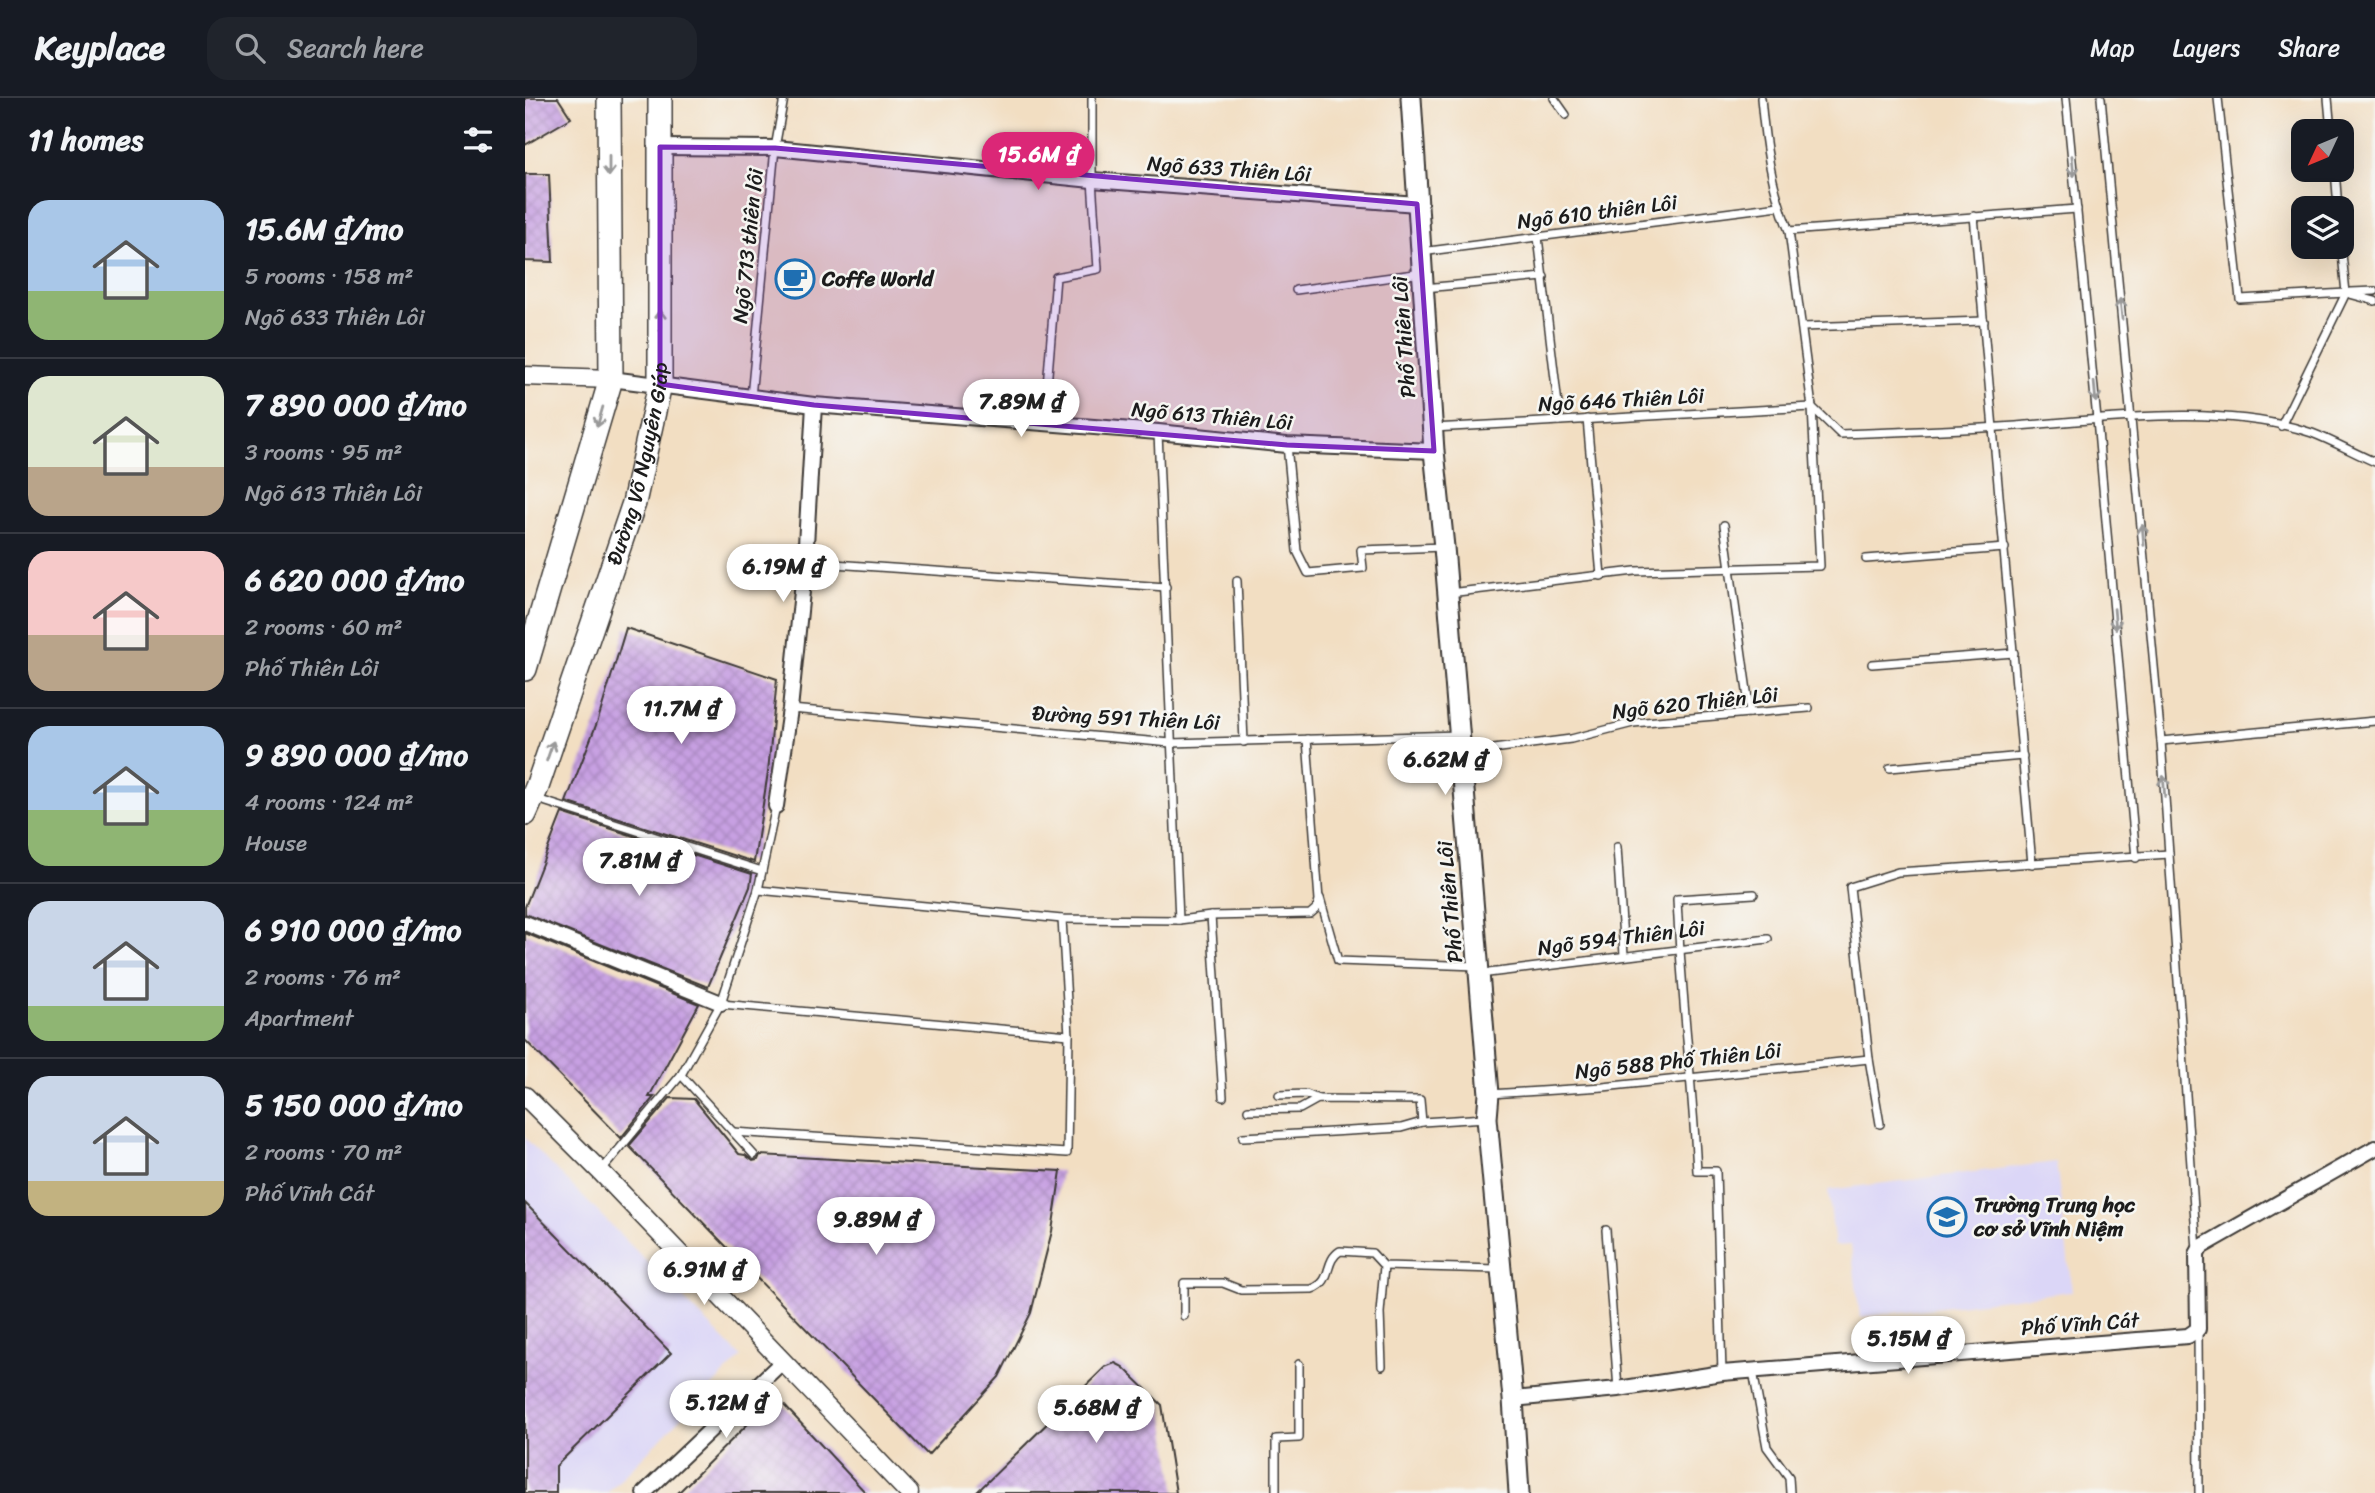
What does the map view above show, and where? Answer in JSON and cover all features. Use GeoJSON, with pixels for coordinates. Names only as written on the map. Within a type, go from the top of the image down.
{"type":"FeatureCollection","features":[{"type":"Feature","properties":{"kind":"main road","name":"Đường Võ Nguyên Giáp"},"geometry":{"type":"LineString","coordinates":[[525,669],[611,379],[609,98]]}},
{"type":"Feature","properties":{"kind":"main road","name":"Đường Võ Nguyên Giáp"},"geometry":{"type":"LineString","coordinates":[[529,806],[634,503],[660,384],[660,98]]}},
{"type":"Feature","properties":{"kind":"main road","name":"Phố Thiên Lôi"},"geometry":{"type":"LineString","coordinates":[[1411,98],[1432,428],[1461,744],[1489,1094],[1487,1118],[1519,1493]]}},
{"type":"Feature","properties":{"kind":"street","name":"Ngõ 633 Thiên Lôi"},"geometry":{"type":"LineString","coordinates":[[660,147],[775,148],[1091,180],[1417,204]]}},
{"type":"Feature","properties":{"kind":"street"},"geometry":{"type":"LineString","coordinates":[[525,376],[611,379]]}},
{"type":"Feature","properties":{"kind":"street","name":"Ngõ 613 Thiên Lôi"},"geometry":{"type":"LineString","coordinates":[[611,379],[814,405],[1287,445],[1434,451]]}},
{"type":"Feature","properties":{"kind":"street"},"geometry":{"type":"LineString","coordinates":[[776,806],[806,562],[814,405]]}},
{"type":"Feature","properties":{"kind":"street"},"geometry":{"type":"LineString","coordinates":[[525,923],[720,1003]]}},
{"type":"Feature","properties":{"kind":"street"},"geometry":{"type":"LineString","coordinates":[[525,1096],[909,1493]]}},
{"type":"Feature","properties":{"kind":"street"},"geometry":{"type":"LineString","coordinates":[[2198,1329],[2197,1254],[2205,1242],[2375,1148]]}},
{"type":"Feature","properties":{"kind":"street","name":"Phố Vĩnh Cát"},"geometry":{"type":"LineString","coordinates":[[1513,1399],[1618,1390],[1722,1373],[2188,1336],[2198,1329]]}},
{"type":"Feature","properties":{"kind":"street"},"geometry":{"type":"LineString","coordinates":[[644,1493],[783,1362]]}},
{"type":"Feature","properties":{"kind":"lane","name":"Ngõ 713 thiên lôi"},"geometry":{"type":"LineString","coordinates":[[751,398],[775,148],[784,98]]}},
{"type":"Feature","properties":{"kind":"lane"},"geometry":{"type":"LineString","coordinates":[[1044,423],[1056,277],[1098,269],[1091,180],[1092,98]]}},
{"type":"Feature","properties":{"kind":"lane"},"geometry":{"type":"LineString","coordinates":[[1554,98],[1566,115]]}},
{"type":"Feature","properties":{"kind":"lane"},"geometry":{"type":"LineString","coordinates":[[1448,593],[1635,571],[1821,566],[1812,407],[1802,327],[1789,231],[1779,206],[1765,148],[1761,98]]}},
{"type":"Feature","properties":{"kind":"lane"},"geometry":{"type":"LineString","coordinates":[[2066,98],[2098,420],[2136,858]]}},
{"type":"Feature","properties":{"kind":"lane"},"geometry":{"type":"LineString","coordinates":[[2101,98],[2161,741],[2197,1254]]}},
{"type":"Feature","properties":{"kind":"lane"},"geometry":{"type":"LineString","coordinates":[[2218,98],[2240,299],[2375,291]]}},
{"type":"Feature","properties":{"kind":"lane"},"geometry":{"type":"LineString","coordinates":[[2328,98],[2330,119]]}},
{"type":"Feature","properties":{"kind":"lane","name":"Ngõ 610 thiên Lôi"},"geometry":{"type":"LineString","coordinates":[[1420,252],[1779,206]]}},
{"type":"Feature","properties":{"kind":"lane"},"geometry":{"type":"LineString","coordinates":[[1789,231],[2077,209]]}},
{"type":"Feature","properties":{"kind":"lane"},"geometry":{"type":"LineString","coordinates":[[1974,216],[2032,864]]}},
{"type":"Feature","properties":{"kind":"lane"},"geometry":{"type":"LineString","coordinates":[[1538,237],[1560,421]]}},
{"type":"Feature","properties":{"kind":"lane"},"geometry":{"type":"LineString","coordinates":[[2281,426],[2346,293],[2343,259]]}},
{"type":"Feature","properties":{"kind":"lane"},"geometry":{"type":"LineString","coordinates":[[1297,290],[1423,280],[1544,277]]}},
{"type":"Feature","properties":{"kind":"lane"},"geometry":{"type":"LineString","coordinates":[[2346,293],[2375,301]]}},
{"type":"Feature","properties":{"kind":"lane"},"geometry":{"type":"LineString","coordinates":[[1802,327],[1984,321]]}},
{"type":"Feature","properties":{"kind":"lane"},"geometry":{"type":"LineString","coordinates":[[1812,407],[1840,434],[1994,428],[2132,417],[2217,417],[2312,433],[2375,462]]}},
{"type":"Feature","properties":{"kind":"lane","name":"Ngõ 646 Thiên Lôi"},"geometry":{"type":"LineString","coordinates":[[1432,428],[1812,407]]}},
{"type":"Feature","properties":{"kind":"lane"},"geometry":{"type":"LineString","coordinates":[[1587,419],[1601,576]]}},
{"type":"Feature","properties":{"kind":"lane"},"geometry":{"type":"LineString","coordinates":[[1158,432],[1179,920]]}},
{"type":"Feature","properties":{"kind":"lane"},"geometry":{"type":"LineString","coordinates":[[1287,445],[1297,551],[1308,573],[1363,568],[1361,550],[1444,547]]}},
{"type":"Feature","properties":{"kind":"lane"},"geometry":{"type":"LineString","coordinates":[[1724,525],[1750,713]]}},
{"type":"Feature","properties":{"kind":"lane"},"geometry":{"type":"LineString","coordinates":[[1866,559],[2005,548]]}},
{"type":"Feature","properties":{"kind":"lane"},"geometry":{"type":"LineString","coordinates":[[806,562],[1166,587]]}},
{"type":"Feature","properties":{"kind":"lane"},"geometry":{"type":"LineString","coordinates":[[1237,581],[1244,742]]}},
{"type":"Feature","properties":{"kind":"lane"},"geometry":{"type":"LineString","coordinates":[[1872,664],[2014,653]]}},
{"type":"Feature","properties":{"kind":"lane","name":"Ngõ 620 Thiên Lôi"},"geometry":{"type":"LineString","coordinates":[[1461,744],[1571,740],[1633,723],[1809,708]]}},
{"type":"Feature","properties":{"kind":"lane","name":"Đường 591 Thiên Lôi"},"geometry":{"type":"LineString","coordinates":[[790,709],[1171,743],[1307,739],[1461,744]]}},
{"type":"Feature","properties":{"kind":"lane"},"geometry":{"type":"LineString","coordinates":[[2161,741],[2375,721]]}},
{"type":"Feature","properties":{"kind":"lane"},"geometry":{"type":"LineString","coordinates":[[758,890],[1062,919],[1179,920],[1211,916],[1310,914],[1317,908],[1319,894],[1307,739]]}},
{"type":"Feature","properties":{"kind":"lane"},"geometry":{"type":"LineString","coordinates":[[1890,768],[2023,757]]}},
{"type":"Feature","properties":{"kind":"lane"},"geometry":{"type":"LineString","coordinates":[[529,806],[762,871]]}},
{"type":"Feature","properties":{"kind":"lane"},"geometry":{"type":"LineString","coordinates":[[601,1172],[681,1075],[720,1003],[758,890],[776,806]]}},
{"type":"Feature","properties":{"kind":"lane"},"geometry":{"type":"LineString","coordinates":[[1617,847],[1624,955]]}},
{"type":"Feature","properties":{"kind":"lane"},"geometry":{"type":"LineString","coordinates":[[1880,1124],[1869,1059],[1850,887],[1898,872],[2169,854]]}},
{"type":"Feature","properties":{"kind":"lane","name":"Ngõ 594 Thiên Lôi"},"geometry":{"type":"LineString","coordinates":[[1319,894],[1338,961],[1478,970],[1768,939]]}},
{"type":"Feature","properties":{"kind":"lane"},"geometry":{"type":"LineString","coordinates":[[1722,1373],[1716,1171],[1697,1171],[1677,899],[1754,894]]}},
{"type":"Feature","properties":{"kind":"lane"},"geometry":{"type":"LineString","coordinates":[[1211,916],[1223,1097]]}},
{"type":"Feature","properties":{"kind":"lane"},"geometry":{"type":"LineString","coordinates":[[733,1132],[1067,1153],[1069,1035],[1062,919]]}},
{"type":"Feature","properties":{"kind":"lane"},"geometry":{"type":"LineString","coordinates":[[720,1003],[1069,1035]]}},
{"type":"Feature","properties":{"kind":"lane","name":"Ngõ 588 Phố Thiên Lôi"},"geometry":{"type":"LineString","coordinates":[[1489,1094],[1603,1087],[1869,1059]]}},
{"type":"Feature","properties":{"kind":"lane"},"geometry":{"type":"LineString","coordinates":[[681,1075],[754,1155]]}},
{"type":"Feature","properties":{"kind":"lane"},"geometry":{"type":"LineString","coordinates":[[1279,1095],[1306,1094],[1318,1099],[1420,1100],[1422,1122]]}},
{"type":"Feature","properties":{"kind":"lane"},"geometry":{"type":"LineString","coordinates":[[1248,1110],[1300,1109],[1318,1099]]}},
{"type":"Feature","properties":{"kind":"lane"},"geometry":{"type":"LineString","coordinates":[[1243,1137],[1401,1128],[1422,1122],[1487,1118]]}},
{"type":"Feature","properties":{"kind":"lane"},"geometry":{"type":"LineString","coordinates":[[1606,1230],[1618,1390]]}},
{"type":"Feature","properties":{"kind":"lane"},"geometry":{"type":"LineString","coordinates":[[1184,1316],[1184,1283],[1223,1283],[1241,1290],[1312,1289],[1321,1286],[1327,1278],[1331,1260],[1340,1251],[1372,1254],[1384,1266],[1501,1269]]}},
{"type":"Feature","properties":{"kind":"lane"},"geometry":{"type":"LineString","coordinates":[[1382,1366],[1380,1313],[1384,1266]]}},
{"type":"Feature","properties":{"kind":"lane"},"geometry":{"type":"LineString","coordinates":[[2198,1329],[2199,1493]]}},
{"type":"Feature","properties":{"kind":"lane"},"geometry":{"type":"LineString","coordinates":[[1276,1493],[1276,1439],[1299,1438],[1299,1364]]}},
{"type":"Feature","properties":{"kind":"lane"},"geometry":{"type":"LineString","coordinates":[[1753,1371],[1767,1447],[1789,1477],[1790,1493]]}},
{"type":"Feature","properties":{"kind":"highlighted area"},"geometry":{"type":"Polygon","coordinates":[[[660,147],[775,148],[1417,204],[1434,451],[1287,445],[814,405],[660,384],[660,147]]]}},
{"type":"Feature","properties":{"kind":"shaded area"},"geometry":{"type":"Polygon","coordinates":[[[525,1138],[741,1357],[607,1493],[525,1493],[525,1138]]]}},
{"type":"Feature","properties":{"kind":"shaded area","name":"Trường Trung học cơ sở Vĩnh Niệm"},"geometry":{"type":"Polygon","coordinates":[[[2056,1162],[2072,1291],[1860,1317],[1851,1245],[1835,1246],[1828,1190],[2056,1162]]]}},
{"type":"Feature","properties":{"kind":"building"},"geometry":{"type":"Polygon","coordinates":[[[525,98],[558,98],[571,118],[525,145],[525,98]]]}},
{"type":"Feature","properties":{"kind":"building"},"geometry":{"type":"Polygon","coordinates":[[[525,174],[549,174],[553,262],[525,261],[525,174]]]}},
{"type":"Feature","properties":{"kind":"building"},"geometry":{"type":"Polygon","coordinates":[[[626,628],[777,679],[768,772],[754,862],[566,802],[598,720],[626,628]]]}},
{"type":"Feature","properties":{"kind":"building"},"geometry":{"type":"Polygon","coordinates":[[[562,813],[752,874],[750,887],[708,987],[525,914],[525,907],[562,813]]]}},
{"type":"Feature","properties":{"kind":"building"},"geometry":{"type":"Polygon","coordinates":[[[525,933],[699,1004],[649,1097],[654,1097],[621,1138],[525,1040],[525,933]]]}},
{"type":"Feature","properties":{"kind":"building"},"geometry":{"type":"Polygon","coordinates":[[[670,1098],[694,1099],[739,1154],[753,1161],[758,1160],[760,1155],[1061,1171],[1052,1231],[1031,1313],[999,1377],[928,1455],[629,1146],[670,1098]]]}},
{"type":"Feature","properties":{"kind":"building"},"geometry":{"type":"Polygon","coordinates":[[[525,1203],[671,1353],[556,1466],[556,1493],[525,1493],[525,1203]]]}},
{"type":"Feature","properties":{"kind":"building"},"geometry":{"type":"Polygon","coordinates":[[[1115,1363],[1123,1367],[1162,1405],[1176,1493],[976,1493],[1105,1367],[1115,1363]]]}},
{"type":"Feature","properties":{"kind":"building"},"geometry":{"type":"Polygon","coordinates":[[[781,1402],[866,1493],[678,1493],[769,1403],[781,1402]]]}},
{"type":"Feature","properties":{"kind":"place","name":"Coffe World"},"geometry":{"type":"Point","coordinates":[795,279]}},
{"type":"Feature","properties":{"kind":"place","name":"Trường Trung học cơ sở Vĩnh Niệm"},"geometry":{"type":"Point","coordinates":[1947,1217]}}]}
